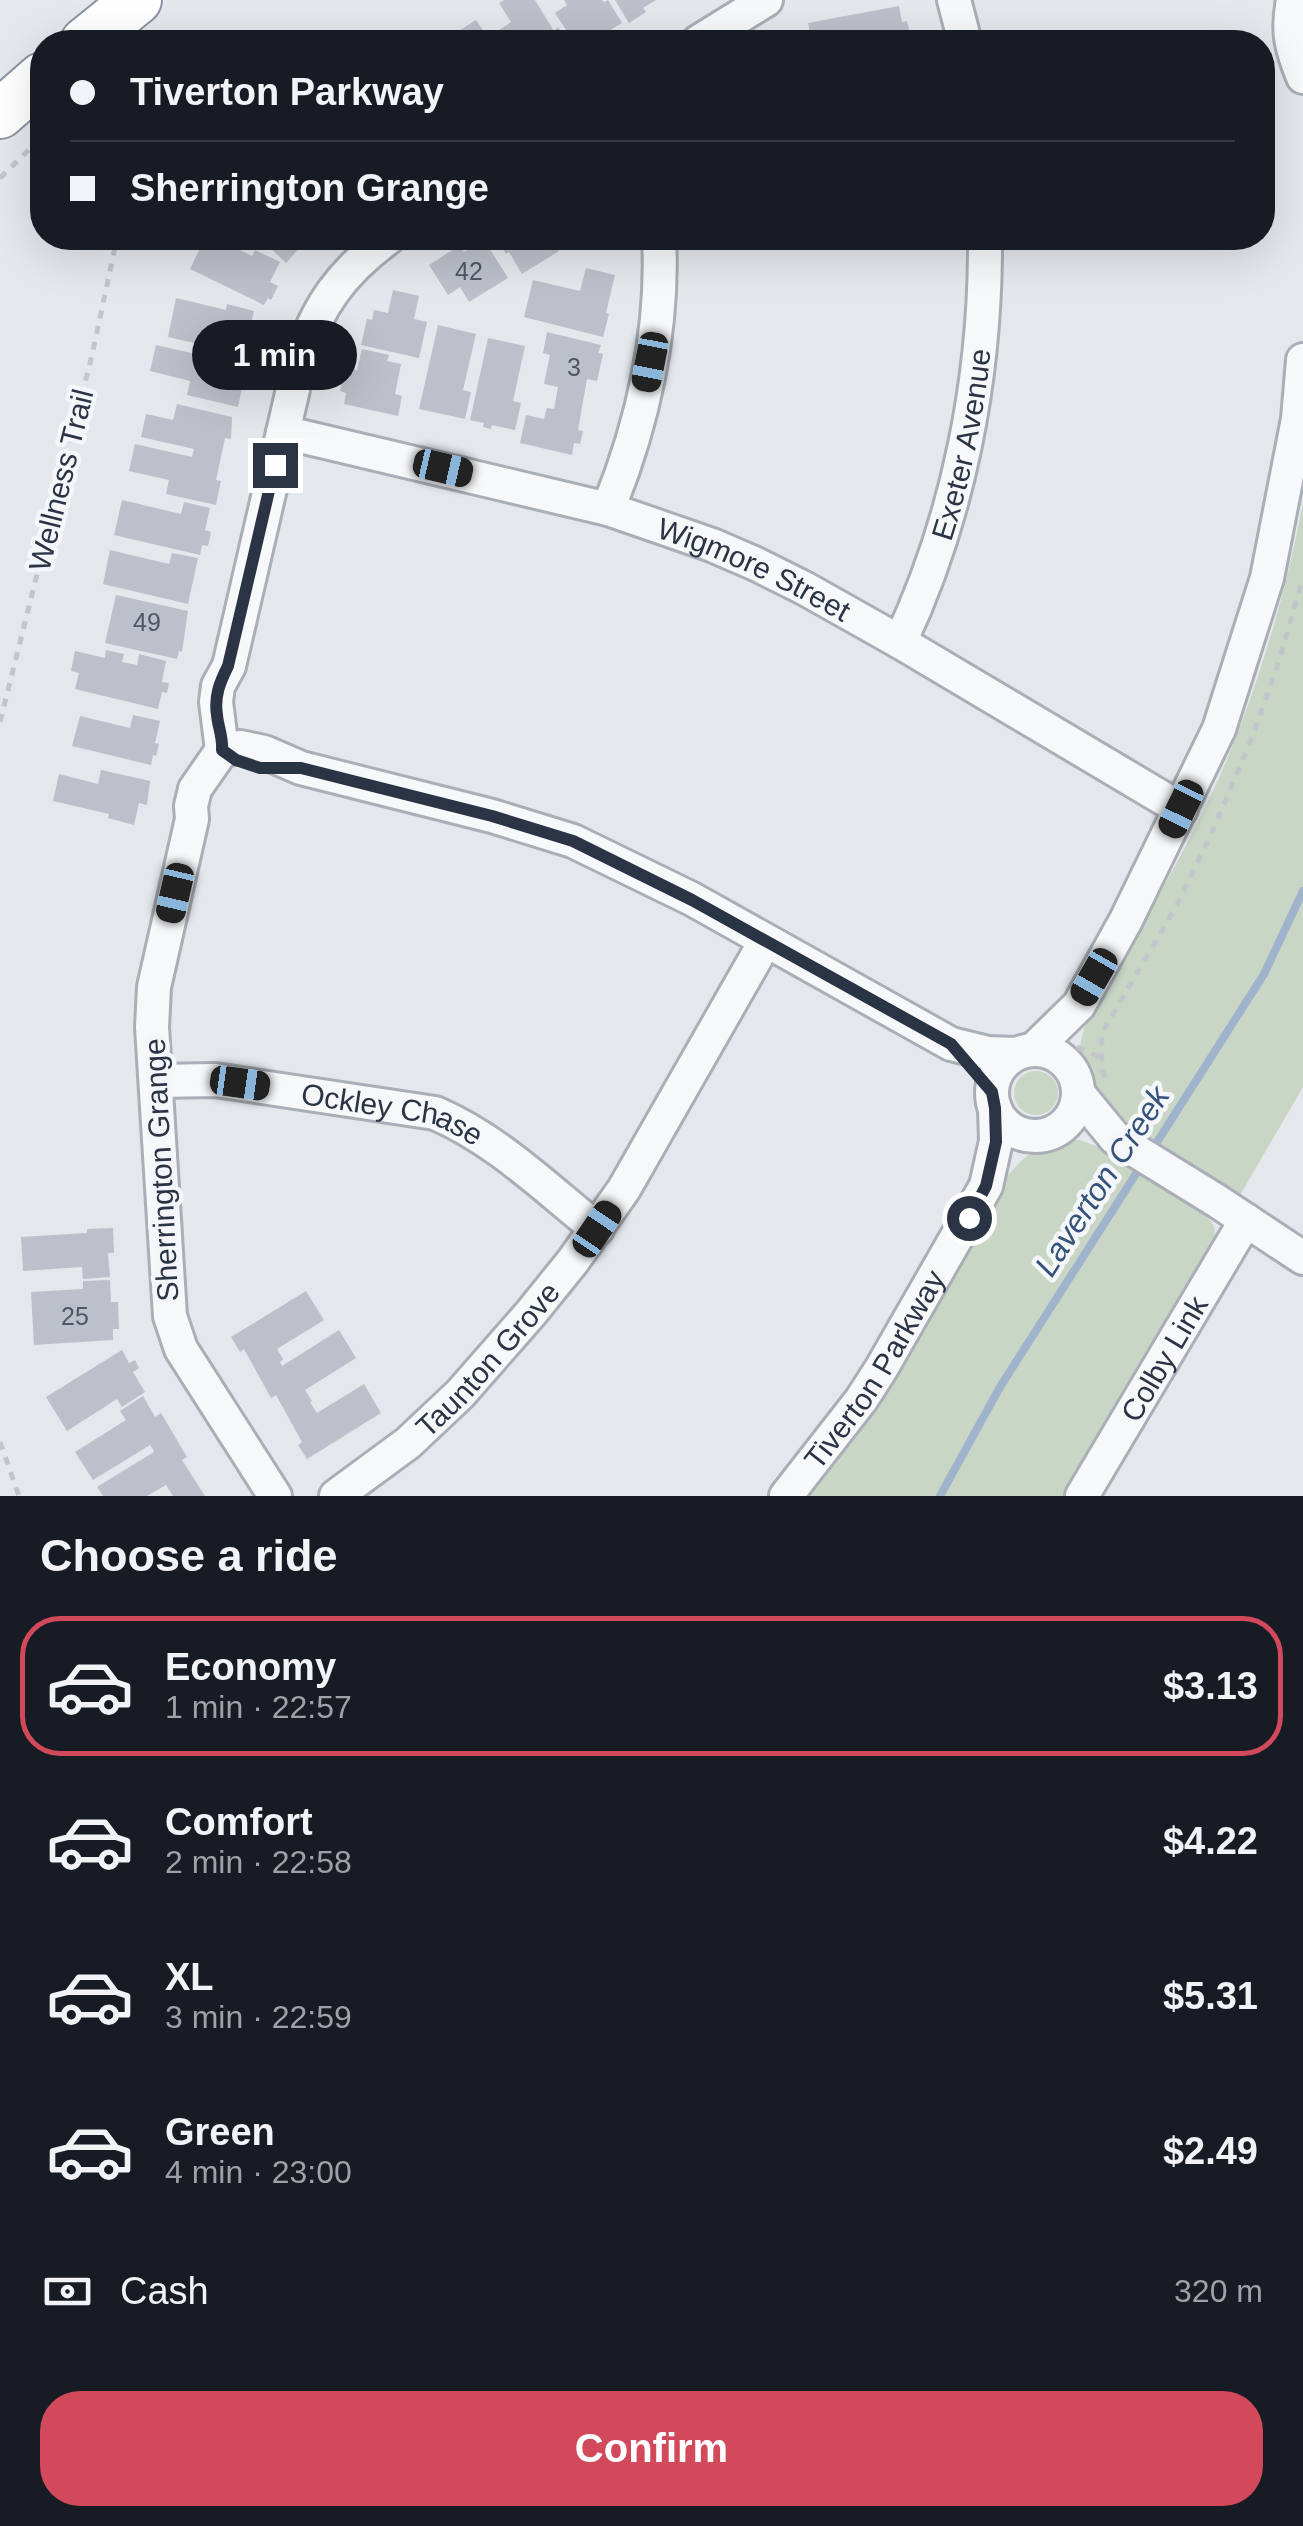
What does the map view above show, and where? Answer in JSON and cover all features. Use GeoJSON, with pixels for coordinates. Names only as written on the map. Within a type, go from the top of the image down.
{"type":"FeatureCollection","features":[{"type":"Feature","properties":{"kind":"highway"},"geometry":{"type":"LineString","coordinates":[[100,30],[137,0]]}},
{"type":"Feature","properties":{"kind":"highway"},"geometry":{"type":"LineString","coordinates":[[0,114],[30,88]]}},
{"type":"Feature","properties":{"kind":"street"},"geometry":{"type":"LineString","coordinates":[[717,30],[766,0]]}},
{"type":"Feature","properties":{"kind":"street"},"geometry":{"type":"LineString","coordinates":[[954,0],[962,30]]}},
{"type":"Feature","properties":{"kind":"street"},"geometry":{"type":"LineString","coordinates":[[1293,0],[1289,33],[1303,77]]}},
{"type":"Feature","properties":{"kind":"street"},"geometry":{"type":"LineString","coordinates":[[375,250],[341,280],[318,315],[300,359],[228,666],[218,686],[216,702],[233,752],[260,768],[301,768],[492,816],[573,841],[692,900],[951,1044],[988,1053],[1046,1051],[1088,1072]]}},
{"type":"Feature","properties":{"kind":"street"},"geometry":{"type":"LineString","coordinates":[[608,508],[636,428],[652,354],[659,299],[659,250]]}},
{"type":"Feature","properties":{"kind":"street","name":"Exeter Avenue"},"geometry":{"type":"LineString","coordinates":[[900,642],[946,524],[959,473],[978,360],[985,250]]}},
{"type":"Feature","properties":{"kind":"street"},"geometry":{"type":"LineString","coordinates":[[993,1100],[999,1069],[1078,1005],[1126,920],[1218,730],[1267,578],[1298,419],[1303,360]]}},
{"type":"Feature","properties":{"kind":"street","name":"Wigmore Street"},"geometry":{"type":"LineString","coordinates":[[283,432],[608,508],[756,564],[900,642],[1181,809]]}},
{"type":"Feature","properties":{"kind":"street","name":"Sherrington Grange"},"geometry":{"type":"LineString","coordinates":[[233,752],[195,789],[192,819],[154,987],[152,1027],[170,1316],[182,1349],[275,1496]]}},
{"type":"Feature","properties":{"kind":"street","name":"Taunton Grove"},"geometry":{"type":"LineString","coordinates":[[336,1496],[408,1444],[460,1394],[532,1313],[624,1189],[765,942]]}},
{"type":"Feature","properties":{"kind":"street"},"geometry":{"type":"LineString","coordinates":[[1078,1005],[1088,1072],[1115,1138]]}},
{"type":"Feature","properties":{"kind":"street"},"geometry":{"type":"LineString","coordinates":[[951,1044],[1011,1129],[1023,1134],[1115,1138],[1303,1258]]}},
{"type":"Feature","properties":{"kind":"street"},"geometry":{"type":"LineString","coordinates":[[1047,1133],[1068,1120],[1088,1072]]}},
{"type":"Feature","properties":{"kind":"street","name":"Ockley Chase"},"geometry":{"type":"LineString","coordinates":[[156,1081],[215,1080],[435,1113],[486,1140],[597,1229]]}},
{"type":"Feature","properties":{"kind":"street","name":"Tiverton Parkway"},"geometry":{"type":"LineString","coordinates":[[786,1496],[881,1368],[986,1186],[996,1142],[993,1100]]}},
{"type":"Feature","properties":{"kind":"street","name":"Tiverton Parkway"},"geometry":{"type":"LineString","coordinates":[[986,1186],[1047,1133]]}},
{"type":"Feature","properties":{"kind":"street","name":"Colby Link"},"geometry":{"type":"LineString","coordinates":[[1082,1496],[1246,1220]]}},
{"type":"Feature","properties":{"kind":"path"},"geometry":{"type":"LineString","coordinates":[[0,178],[30,149]]}},
{"type":"Feature","properties":{"kind":"path","name":"Wellness Trail"},"geometry":{"type":"LineString","coordinates":[[0,722],[114,250]]}},
{"type":"Feature","properties":{"kind":"path"},"geometry":{"type":"LineString","coordinates":[[1088,1072],[1102,1033],[1177,904],[1213,830],[1279,662],[1303,578]]}},
{"type":"Feature","properties":{"kind":"path"},"geometry":{"type":"LineString","coordinates":[[0,1442],[18,1496]]}},
{"type":"Feature","properties":{"kind":"green space"},"geometry":{"type":"Polygon","coordinates":[[[1303,502],[1303,1087],[1239,1197],[1124,1125],[1085,1079],[1080,1046],[1092,1011],[1181,855],[1224,767],[1265,655],[1303,502]]]}},
{"type":"Feature","properties":{"kind":"green space"},"geometry":{"type":"Polygon","coordinates":[[[1036,1071],[1052,1077],[1058,1093],[1052,1109],[1036,1115],[1020,1109],[1014,1093],[1020,1077],[1036,1071]]]}},
{"type":"Feature","properties":{"kind":"green space"},"geometry":{"type":"Polygon","coordinates":[[[1066,1139],[1104,1149],[1203,1211],[1214,1226],[1215,1238],[1214,1247],[1065,1496],[802,1496],[1009,1174],[1034,1151],[1066,1139]]]}},
{"type":"Feature","properties":{"kind":"building"},"geometry":{"type":"Polygon","coordinates":[[[535,0],[553,30],[499,30],[511,22],[499,3],[535,0]]]}},
{"type":"Feature","properties":{"kind":"building"},"geometry":{"type":"Polygon","coordinates":[[[564,0],[608,0],[622,23],[611,30],[566,30],[555,13],[567,5],[564,0]]]}},
{"type":"Feature","properties":{"kind":"building"},"geometry":{"type":"Polygon","coordinates":[[[615,0],[656,0],[629,23],[615,0]]]}},
{"type":"Feature","properties":{"kind":"building"},"geometry":{"type":"Polygon","coordinates":[[[899,6],[902,22],[907,21],[909,30],[809,30],[808,23],[899,6]]]}},
{"type":"Feature","properties":{"kind":"building"},"geometry":{"type":"Polygon","coordinates":[[[476,20],[483,30],[460,30],[476,20]]]}},
{"type":"Feature","properties":{"kind":"building"},"geometry":{"type":"Polygon","coordinates":[[[199,250],[240,250],[252,256],[255,250],[280,262],[270,282],[278,286],[264,305],[190,269],[199,250]]]}},
{"type":"Feature","properties":{"kind":"building"},"geometry":{"type":"Polygon","coordinates":[[[272,250],[297,250],[286,263],[272,250]]]}},
{"type":"Feature","properties":{"kind":"building"},"geometry":{"type":"Polygon","coordinates":[[[452,250],[490,250],[508,278],[469,302],[460,287],[448,295],[429,265],[452,250]]]}},
{"type":"Feature","properties":{"kind":"building"},"geometry":{"type":"Polygon","coordinates":[[[504,250],[559,251],[522,274],[509,252],[504,250]]]}},
{"type":"Feature","properties":{"kind":"building"},"geometry":{"type":"Polygon","coordinates":[[[586,268],[615,275],[603,337],[524,317],[533,280],[580,291],[586,268]]]}},
{"type":"Feature","properties":{"kind":"building"},"geometry":{"type":"Polygon","coordinates":[[[393,290],[419,296],[414,319],[427,322],[419,358],[361,345],[367,319],[372,320],[374,310],[388,313],[393,290]]]}},
{"type":"Feature","properties":{"kind":"building"},"geometry":{"type":"Polygon","coordinates":[[[176,298],[226,310],[227,304],[254,311],[249,332],[254,333],[250,356],[168,337],[176,298]]]}},
{"type":"Feature","properties":{"kind":"building"},"geometry":{"type":"Polygon","coordinates":[[[438,325],[476,334],[463,390],[471,392],[465,419],[419,409],[438,325]]]}},
{"type":"Feature","properties":{"kind":"building"},"geometry":{"type":"Polygon","coordinates":[[[547,332],[601,345],[598,353],[603,354],[597,381],[587,379],[578,430],[583,431],[580,444],[574,443],[572,455],[520,443],[526,415],[544,419],[547,408],[554,409],[558,387],[544,384],[550,355],[543,353],[547,332]]]}},
{"type":"Feature","properties":{"kind":"building"},"geometry":{"type":"Polygon","coordinates":[[[488,338],[525,346],[513,401],[521,403],[515,430],[492,425],[491,429],[470,420],[488,338]]]}},
{"type":"Feature","properties":{"kind":"building"},"geometry":{"type":"Polygon","coordinates":[[[156,345],[241,360],[236,382],[243,383],[238,407],[187,395],[190,381],[150,371],[156,345]]]}},
{"type":"Feature","properties":{"kind":"building"},"geometry":{"type":"Polygon","coordinates":[[[362,349],[389,355],[387,361],[401,364],[395,394],[402,396],[398,416],[344,404],[346,393],[340,391],[346,368],[357,370],[362,349]]]}},
{"type":"Feature","properties":{"kind":"building"},"geometry":{"type":"Polygon","coordinates":[[[177,404],[232,417],[231,439],[225,438],[216,480],[221,481],[216,505],[166,494],[169,480],[129,471],[135,444],[192,457],[194,449],[141,437],[146,414],[173,420],[177,404]]]}},
{"type":"Feature","properties":{"kind":"building"},"geometry":{"type":"Polygon","coordinates":[[[122,500],[181,514],[184,502],[210,508],[205,530],[211,532],[208,546],[202,545],[200,555],[114,535],[122,500]]]}},
{"type":"Feature","properties":{"kind":"building"},"geometry":{"type":"Polygon","coordinates":[[[110,550],[169,564],[172,553],[198,558],[188,604],[103,584],[110,550]]]}},
{"type":"Feature","properties":{"kind":"building"},"geometry":{"type":"Polygon","coordinates":[[[116,595],[188,611],[182,652],[179,651],[177,659],[105,643],[116,595]]]}},
{"type":"Feature","properties":{"kind":"building"},"geometry":{"type":"Polygon","coordinates":[[[106,650],[124,654],[122,662],[137,665],[139,654],[166,661],[162,682],[169,683],[158,709],[75,689],[79,673],[71,671],[75,651],[105,658],[106,650]]]}},
{"type":"Feature","properties":{"kind":"building"},"geometry":{"type":"Polygon","coordinates":[[[133,715],[160,721],[155,743],[159,744],[151,765],[72,746],[80,716],[130,728],[133,715]]]}},
{"type":"Feature","properties":{"kind":"building"},"geometry":{"type":"Polygon","coordinates":[[[101,770],[150,781],[147,805],[139,803],[134,825],[108,818],[109,814],[53,801],[59,774],[98,784],[101,770]]]}},
{"type":"Feature","properties":{"kind":"building"},"geometry":{"type":"Polygon","coordinates":[[[113,1228],[114,1253],[108,1253],[110,1277],[83,1279],[82,1267],[23,1271],[21,1237],[113,1228]]]}},
{"type":"Feature","properties":{"kind":"building"},"geometry":{"type":"Polygon","coordinates":[[[110,1280],[111,1302],[118,1302],[119,1329],[113,1329],[113,1340],[34,1345],[31,1292],[83,1289],[83,1281],[110,1280]]]}},
{"type":"Feature","properties":{"kind":"building"},"geometry":{"type":"Polygon","coordinates":[[[306,1291],[324,1320],[277,1349],[282,1366],[339,1330],[356,1358],[305,1390],[310,1402],[317,1413],[364,1384],[381,1413],[307,1459],[276,1395],[271,1398],[244,1349],[240,1352],[231,1337],[306,1291]]]}},
{"type":"Feature","properties":{"kind":"building"},"geometry":{"type":"Polygon","coordinates":[[[122,1350],[129,1363],[135,1360],[139,1368],[133,1372],[145,1392],[122,1407],[117,1399],[67,1431],[46,1397],[122,1350]]]}},
{"type":"Feature","properties":{"kind":"building"},"geometry":{"type":"Polygon","coordinates":[[[143,1396],[155,1417],[161,1413],[187,1457],[182,1460],[205,1496],[173,1496],[166,1485],[147,1496],[103,1496],[97,1487],[154,1452],[153,1449],[150,1445],[93,1480],[75,1452],[126,1420],[120,1411],[143,1396]]]}},
{"type":"Feature","properties":{"kind":"waterway","name":"Laverton Creek"},"geometry":{"type":"LineString","coordinates":[[1152,1150],[1264,974],[1303,891]]}},
{"type":"Feature","properties":{"kind":"waterway","name":"Laverton Creek"},"geometry":{"type":"LineString","coordinates":[[940,1496],[1000,1387],[1141,1166]]}},
{"type":"Feature","properties":{"kind":"route"},"geometry":{"type":"LineString","coordinates":[[275,465],[228,666],[218,686],[216,712],[222,750],[236,760],[260,768],[301,768],[492,816],[573,841],[692,900],[951,1044],[992,1092],[995,1108],[996,1142],[986,1186],[969,1218]]}}]}
